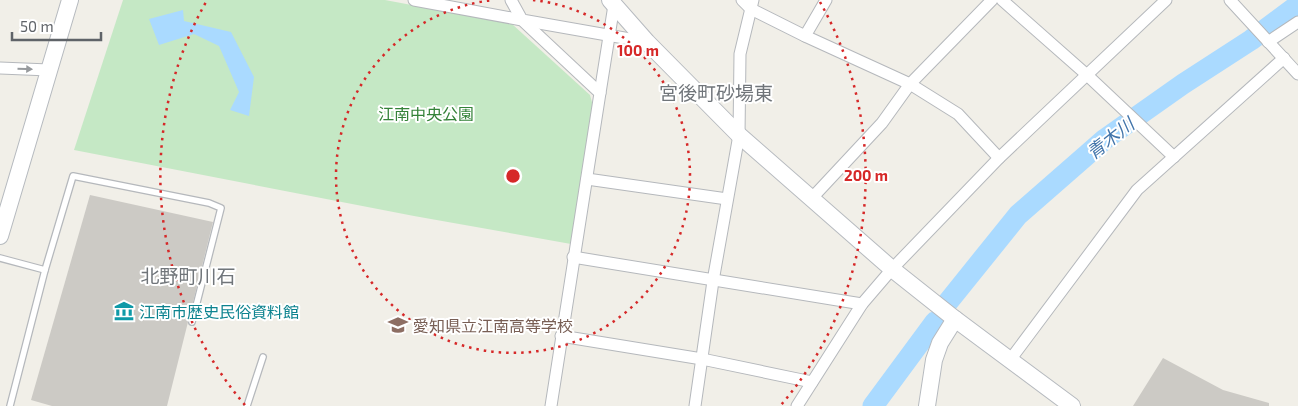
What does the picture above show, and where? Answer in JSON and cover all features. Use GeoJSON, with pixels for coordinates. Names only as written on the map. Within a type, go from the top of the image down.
{"type":"FeatureCollection","features":[{"type":"Feature","properties":{"kind":"street"},"geometry":{"type":"LineString","coordinates":[[1,229],[70,0]]}},
{"type":"Feature","properties":{"kind":"street"},"geometry":{"type":"LineString","coordinates":[[414,0],[647,42]]}},
{"type":"Feature","properties":{"kind":"street"},"geometry":{"type":"LineString","coordinates":[[511,0],[522,20],[600,93]]}},
{"type":"Feature","properties":{"kind":"street"},"geometry":{"type":"LineString","coordinates":[[742,0],[805,36],[910,84],[958,114],[999,158]]}},
{"type":"Feature","properties":{"kind":"street"},"geometry":{"type":"LineString","coordinates":[[805,36],[826,0]]}},
{"type":"Feature","properties":{"kind":"street"},"geometry":{"type":"LineString","coordinates":[[812,198],[882,123],[910,84],[992,0]]}},
{"type":"Feature","properties":{"kind":"street"},"geometry":{"type":"LineString","coordinates":[[1002,0],[1087,75],[1174,157]]}},
{"type":"Feature","properties":{"kind":"street"},"geometry":{"type":"LineString","coordinates":[[797,406],[862,304],[892,269],[999,158],[1166,0]]}},
{"type":"Feature","properties":{"kind":"street"},"geometry":{"type":"LineString","coordinates":[[1230,0],[1298,74]]}},
{"type":"Feature","properties":{"kind":"street"},"geometry":{"type":"LineString","coordinates":[[551,406],[573,258],[610,35],[612,3]]}},
{"type":"Feature","properties":{"kind":"street"},"geometry":{"type":"LineString","coordinates":[[612,3],[647,42],[739,135],[892,269],[954,319],[1072,406]]}},
{"type":"Feature","properties":{"kind":"street"},"geometry":{"type":"LineString","coordinates":[[695,406],[727,199],[739,135],[740,54],[752,5]]}},
{"type":"Feature","properties":{"kind":"street"},"geometry":{"type":"LineString","coordinates":[[1262,35],[1298,22]]}},
{"type":"Feature","properties":{"kind":"street"},"geometry":{"type":"LineString","coordinates":[[1010,360],[1137,190],[1284,58]]}},
{"type":"Feature","properties":{"kind":"street"},"geometry":{"type":"LineString","coordinates":[[0,68],[49,70]]}},
{"type":"Feature","properties":{"kind":"street"},"geometry":{"type":"LineString","coordinates":[[587,179],[727,199]]}},
{"type":"Feature","properties":{"kind":"street"},"geometry":{"type":"LineString","coordinates":[[573,258],[862,304]]}},
{"type":"Feature","properties":{"kind":"street"},"geometry":{"type":"LineString","coordinates":[[927,406],[934,360],[940,342],[954,319]]}},
{"type":"Feature","properties":{"kind":"street"},"geometry":{"type":"LineString","coordinates":[[561,336],[702,359],[812,382]]}},
{"type":"Feature","properties":{"kind":"lane"},"geometry":{"type":"LineString","coordinates":[[10,406],[45,270],[74,176],[208,203],[221,208],[192,322]]}},
{"type":"Feature","properties":{"kind":"lane"},"geometry":{"type":"LineString","coordinates":[[0,258],[45,270]]}},
{"type":"Feature","properties":{"kind":"lane"},"geometry":{"type":"LineString","coordinates":[[247,406],[263,357]]}},
{"type":"Feature","properties":{"kind":"green space","name":"江南中央公園"},"geometry":{"type":"Polygon","coordinates":[[[123,0],[385,0],[512,24],[590,95],[593,106],[571,244],[414,216],[74,150],[123,0]]]}},
{"type":"Feature","properties":{"kind":"water"},"geometry":{"type":"Polygon","coordinates":[[[183,10],[184,21],[231,32],[254,77],[249,116],[230,110],[239,92],[219,46],[194,34],[159,45],[149,19],[183,10]]]}},
{"type":"Feature","properties":{"kind":"building","name":"江南市歴史民俗資料館"},"geometry":{"type":"Polygon","coordinates":[[[90,195],[213,222],[167,406],[52,406],[31,400],[90,195]]]}},
{"type":"Feature","properties":{"kind":"building"},"geometry":{"type":"Polygon","coordinates":[[[1163,358],[1223,390],[1269,403],[1269,406],[1133,406],[1163,358]]]}},
{"type":"Feature","properties":{"kind":"waterway","name":"青木川"},"geometry":{"type":"LineString","coordinates":[[948,302],[1018,215],[1105,139],[1183,84],[1251,40],[1298,5]]}},
{"type":"Feature","properties":{"kind":"waterway","name":"青木川"},"geometry":{"type":"LineString","coordinates":[[873,406],[935,322]]}},
{"type":"Feature","properties":{"kind":"place","name":"江南市歴史民俗資料館"},"geometry":{"type":"Point","coordinates":[124,311]}},
{"type":"Feature","properties":{"kind":"place","name":"愛知県立江南高等学校"},"geometry":{"type":"Point","coordinates":[398,325]}},
{"type":"Feature","properties":{"kind":"district","name":"宮後町砂場東"},"geometry":{"type":"Point","coordinates":[716,92]}},
{"type":"Feature","properties":{"kind":"district","name":"北野町川石"},"geometry":{"type":"Point","coordinates":[188,275]}}]}
